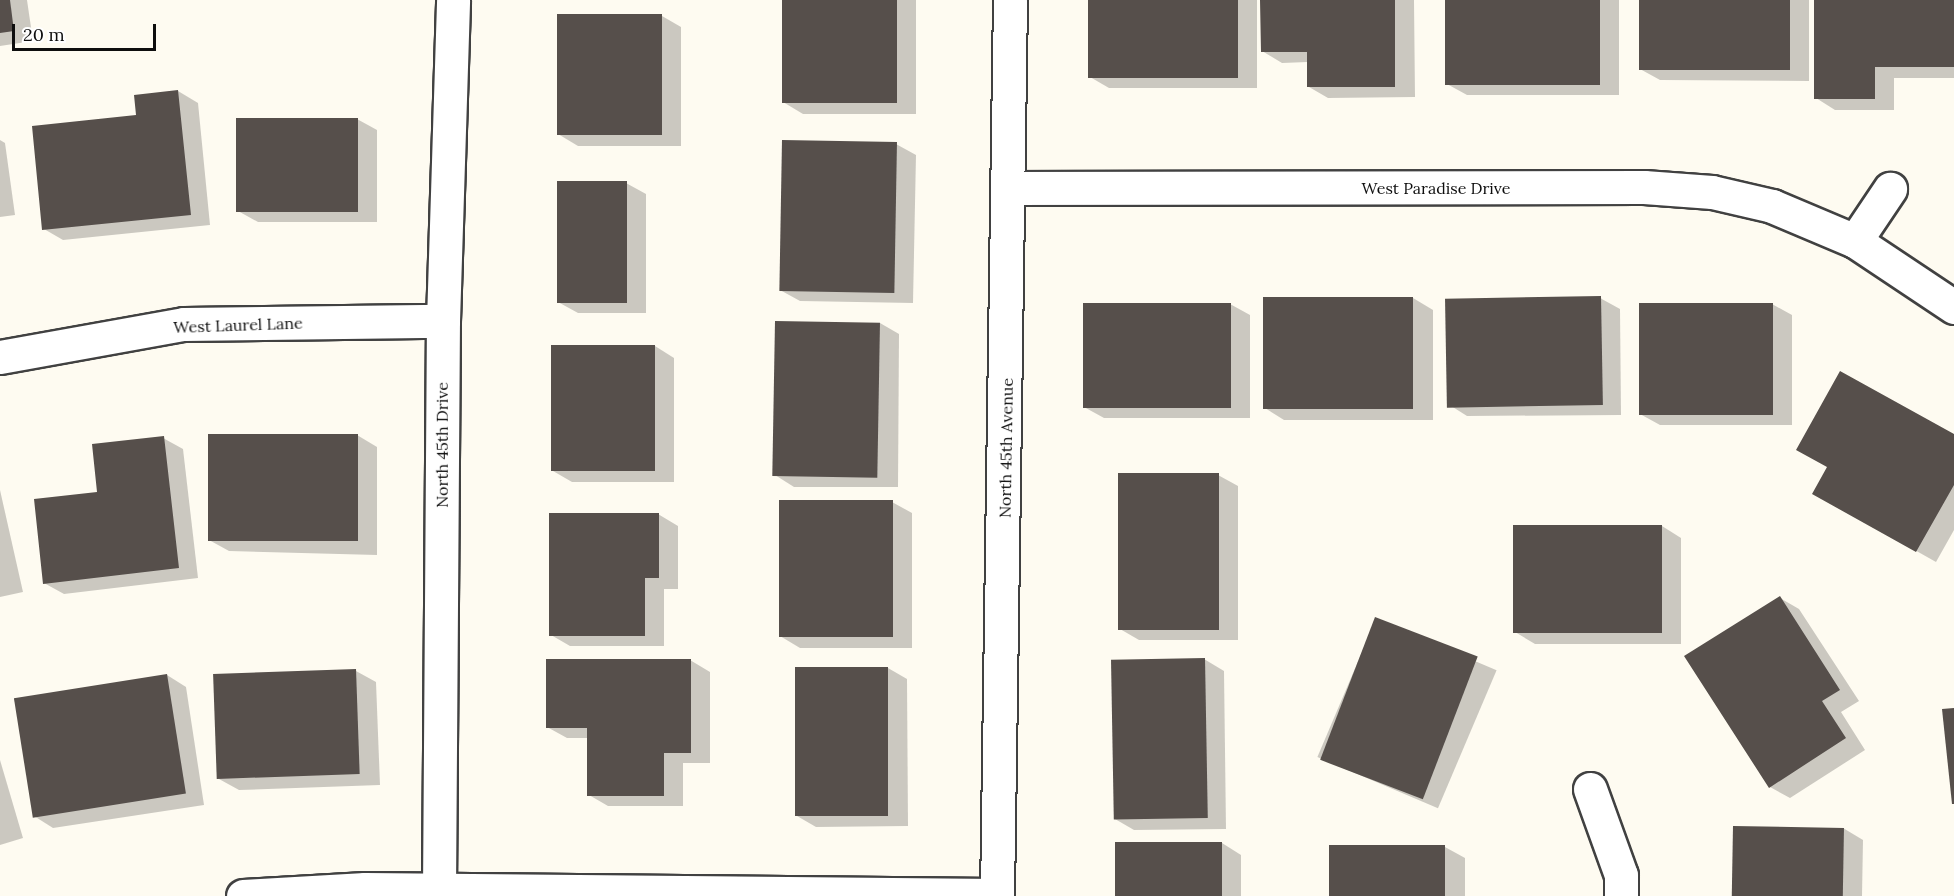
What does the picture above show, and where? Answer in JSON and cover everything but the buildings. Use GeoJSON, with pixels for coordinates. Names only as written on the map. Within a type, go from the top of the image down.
{"type":"FeatureCollection","features":[{"type":"Feature","properties":{"kind":"street","name":"North 45th Drive"},"geometry":{"type":"LineString","coordinates":[[439,891],[443,321],[453,0]]}},
{"type":"Feature","properties":{"kind":"street","name":"North 45th Avenue"},"geometry":{"type":"LineString","coordinates":[[997,896],[1010,0]]}},
{"type":"Feature","properties":{"kind":"street","name":"West Paradise Drive"},"geometry":{"type":"LineString","coordinates":[[1008,188],[1644,187],[1712,192],[1772,206],[1855,241],[1954,307]]}},
{"type":"Feature","properties":{"kind":"street"},"geometry":{"type":"LineString","coordinates":[[1855,241],[1890,189]]}},
{"type":"Feature","properties":{"kind":"street","name":"West Laurel Lane"},"geometry":{"type":"LineString","coordinates":[[0,357],[184,324],[443,321]]}},
{"type":"Feature","properties":{"kind":"street"},"geometry":{"type":"LineString","coordinates":[[1590,789],[1621,875],[1621,896]]}},
{"type":"Feature","properties":{"kind":"street"},"geometry":{"type":"LineString","coordinates":[[243,896],[365,889],[997,896]]}}]}
